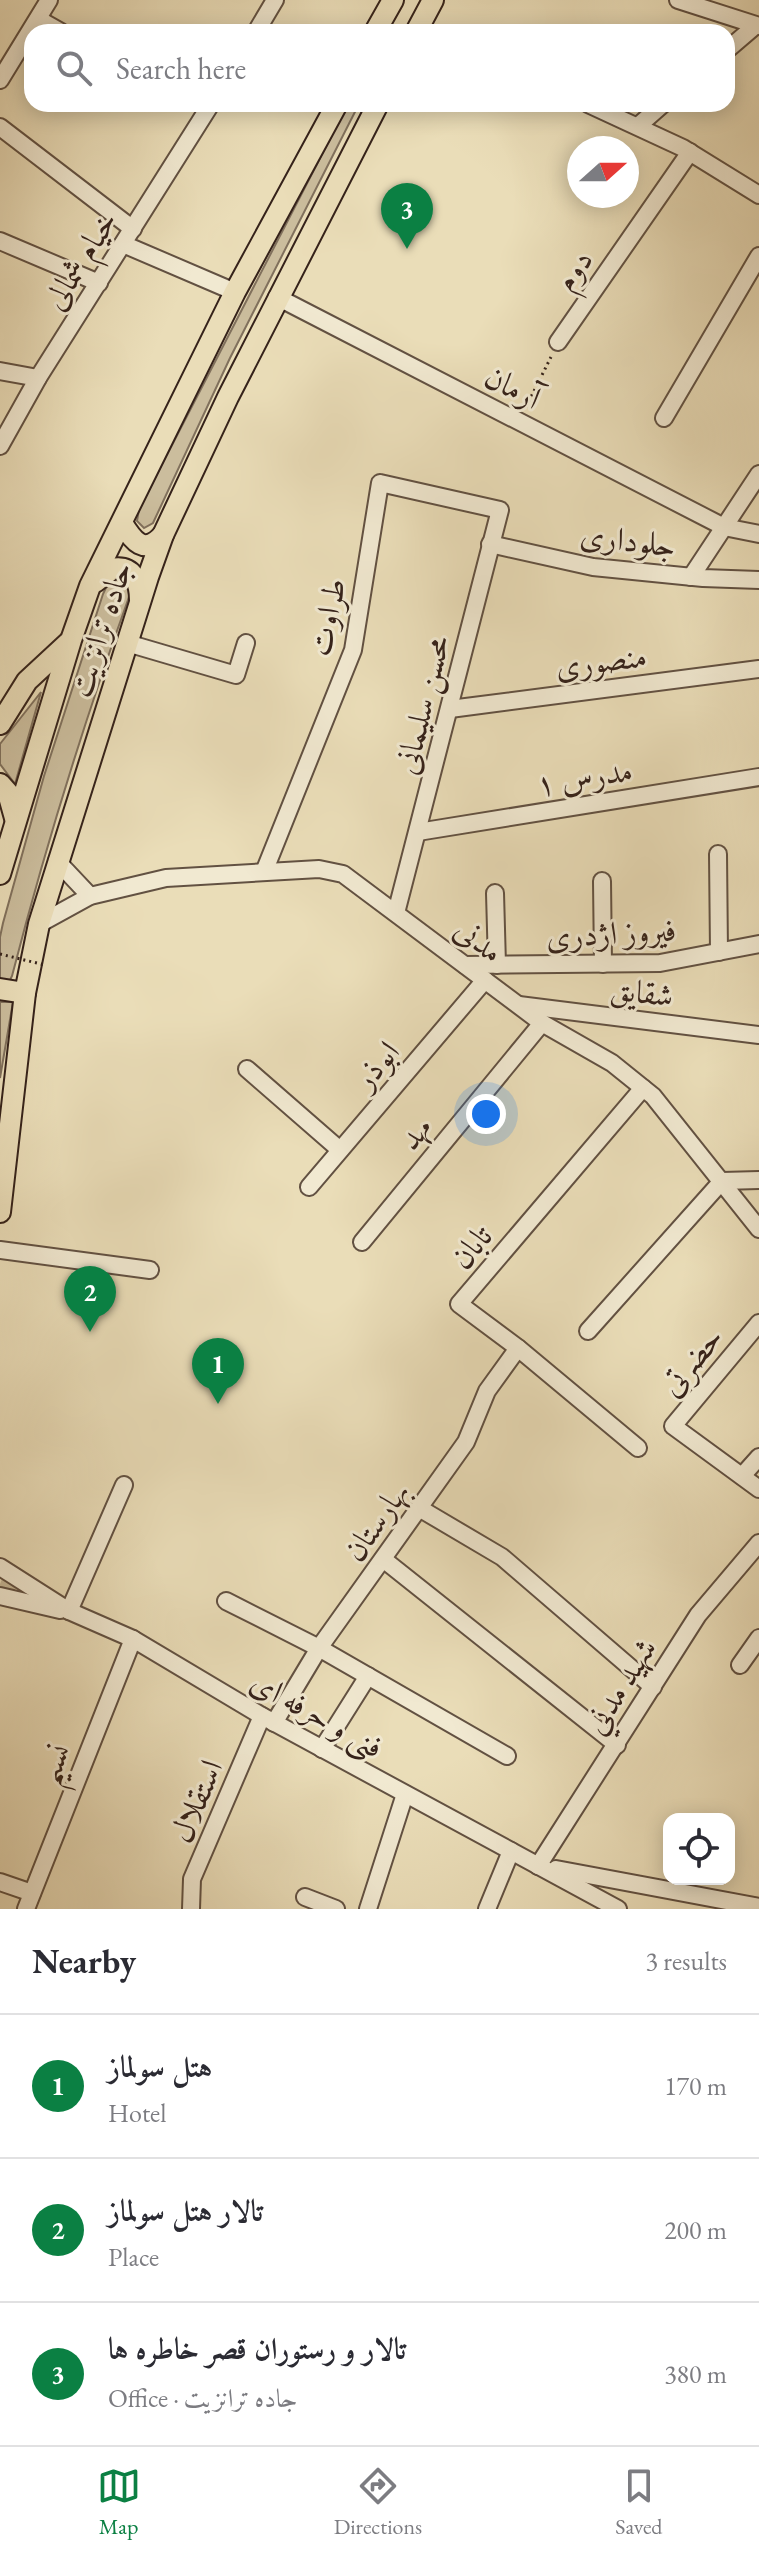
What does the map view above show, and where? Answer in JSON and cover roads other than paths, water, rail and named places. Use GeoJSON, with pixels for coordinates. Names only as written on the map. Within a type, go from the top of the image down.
{"type":"FeatureCollection","features":[{"type":"Feature","properties":{"kind":"main road"},"geometry":{"type":"LineString","coordinates":[[380,24],[393,0]]}},
{"type":"Feature","properties":{"kind":"main road"},"geometry":{"type":"LineString","coordinates":[[423,24],[433,0]]}},
{"type":"Feature","properties":{"kind":"main road","name":"جاده ترانزیت"},"geometry":{"type":"LineString","coordinates":[[0,874],[90,586],[235,292],[333,112]]}},
{"type":"Feature","properties":{"kind":"main road","name":"جاده ترانزیت"},"geometry":{"type":"LineString","coordinates":[[0,1212],[25,993],[39,924],[140,600],[163,535],[277,297],[374,112]]}},
{"type":"Feature","properties":{"kind":"main road"},"geometry":{"type":"LineString","coordinates":[[122,523],[132,539],[140,544],[148,546],[163,535]]}},
{"type":"Feature","properties":{"kind":"main road"},"geometry":{"type":"LineString","coordinates":[[90,586],[118,567],[133,575],[140,586],[140,600]]}},
{"type":"Feature","properties":{"kind":"main road"},"geometry":{"type":"LineString","coordinates":[[0,724],[27,681],[71,640]]}},
{"type":"Feature","properties":{"kind":"main road"},"geometry":{"type":"LineString","coordinates":[[0,784],[8,793],[15,818]]}},
{"type":"Feature","properties":{"kind":"main road"},"geometry":{"type":"LineString","coordinates":[[0,989],[25,993]]}},
{"type":"Feature","properties":{"kind":"street"},"geometry":{"type":"LineString","coordinates":[[35,24],[49,0]]}},
{"type":"Feature","properties":{"kind":"street"},"geometry":{"type":"LineString","coordinates":[[261,24],[275,0]]}},
{"type":"Feature","properties":{"kind":"street"},"geometry":{"type":"LineString","coordinates":[[678,0],[757,26]]}},
{"type":"Feature","properties":{"kind":"street"},"geometry":{"type":"LineString","coordinates":[[38,19],[47,24]]}},
{"type":"Feature","properties":{"kind":"street"},"geometry":{"type":"LineString","coordinates":[[735,44],[757,26]]}},
{"type":"Feature","properties":{"kind":"street"},"geometry":{"type":"LineString","coordinates":[[0,80],[24,41]]}},
{"type":"Feature","properties":{"kind":"street","name":"خیام شمالی"},"geometry":{"type":"LineString","coordinates":[[0,446],[38,378],[206,112]]}},
{"type":"Feature","properties":{"kind":"street"},"geometry":{"type":"LineString","coordinates":[[606,112],[690,152],[759,195]]}},
{"type":"Feature","properties":{"kind":"street"},"geometry":{"type":"LineString","coordinates":[[638,126],[654,112]]}},
{"type":"Feature","properties":{"kind":"street"},"geometry":{"type":"LineString","coordinates":[[0,127],[133,229]]}},
{"type":"Feature","properties":{"kind":"street","name":"دوم"},"geometry":{"type":"LineString","coordinates":[[558,342],[690,152]]}},
{"type":"Feature","properties":{"kind":"street"},"geometry":{"type":"LineString","coordinates":[[0,241],[99,283]]}},
{"type":"Feature","properties":{"kind":"street"},"geometry":{"type":"LineString","coordinates":[[123,244],[235,292]]}},
{"type":"Feature","properties":{"kind":"street"},"geometry":{"type":"LineString","coordinates":[[664,418],[759,256]]}},
{"type":"Feature","properties":{"kind":"street","name":"آرمان"},"geometry":{"type":"LineString","coordinates":[[277,297],[724,527],[759,534]]}},
{"type":"Feature","properties":{"kind":"street"},"geometry":{"type":"LineString","coordinates":[[0,371],[38,378]]}},
{"type":"Feature","properties":{"kind":"street"},"geometry":{"type":"LineString","coordinates":[[691,577],[759,474]]}},
{"type":"Feature","properties":{"kind":"street","name":"طراوت"},"geometry":{"type":"LineString","coordinates":[[264,872],[353,650],[380,483],[500,510]]}},
{"type":"Feature","properties":{"kind":"street","name":"محسن سلیمانی"},"geometry":{"type":"LineString","coordinates":[[396,913],[500,510]]}},
{"type":"Feature","properties":{"kind":"street","name":"جلوداری"},"geometry":{"type":"LineString","coordinates":[[490,544],[593,567],[759,580]]}},
{"type":"Feature","properties":{"kind":"street"},"geometry":{"type":"LineString","coordinates":[[127,643],[236,675],[246,643]]}},
{"type":"Feature","properties":{"kind":"street","name":"منصوری"},"geometry":{"type":"LineString","coordinates":[[450,709],[759,669]]}},
{"type":"Feature","properties":{"kind":"street","name":"مدرس ۱"},"geometry":{"type":"LineString","coordinates":[[418,832],[759,777]]}},
{"type":"Feature","properties":{"kind":"street"},"geometry":{"type":"LineString","coordinates":[[718,854],[719,952]]}},
{"type":"Feature","properties":{"kind":"street"},"geometry":{"type":"LineString","coordinates":[[57,861],[90,896]]}},
{"type":"Feature","properties":{"kind":"street","name":"مدنی"},"geometry":{"type":"LineString","coordinates":[[39,924],[90,896],[166,878],[319,869],[343,874],[542,1023],[612,1063],[653,1096],[759,1229]]}},
{"type":"Feature","properties":{"kind":"street"},"geometry":{"type":"LineString","coordinates":[[602,881],[603,964]]}},
{"type":"Feature","properties":{"kind":"street"},"geometry":{"type":"LineString","coordinates":[[495,893],[497,965]]}},
{"type":"Feature","properties":{"kind":"street","name":"فیروز اژدری"},"geometry":{"type":"LineString","coordinates":[[465,965],[660,963],[759,944]]}},
{"type":"Feature","properties":{"kind":"street","name":"ابوذر"},"geometry":{"type":"LineString","coordinates":[[309,1187],[485,980]]}},
{"type":"Feature","properties":{"kind":"street","name":"شقایق"},"geometry":{"type":"LineString","coordinates":[[517,1004],[759,1035]]}},
{"type":"Feature","properties":{"kind":"street","name":"مهد"},"geometry":{"type":"LineString","coordinates":[[362,1242],[542,1023]]}},
{"type":"Feature","properties":{"kind":"street"},"geometry":{"type":"LineString","coordinates":[[247,1069],[340,1150]]}},
{"type":"Feature","properties":{"kind":"street","name":"تابان"},"geometry":{"type":"LineString","coordinates":[[638,1448],[518,1348],[459,1304],[643,1088]]}},
{"type":"Feature","properties":{"kind":"street"},"geometry":{"type":"LineString","coordinates":[[588,1331],[722,1181],[759,1180]]}},
{"type":"Feature","properties":{"kind":"street"},"geometry":{"type":"LineString","coordinates":[[0,1250],[150,1270]]}},
{"type":"Feature","properties":{"kind":"street","name":"حضرتی"},"geometry":{"type":"LineString","coordinates":[[759,1323],[673,1426],[759,1489]]}},
{"type":"Feature","properties":{"kind":"street","name":"بهارستان"},"geometry":{"type":"LineString","coordinates":[[268,1720],[466,1442],[487,1391],[518,1348]]}},
{"type":"Feature","properties":{"kind":"street"},"geometry":{"type":"LineString","coordinates":[[742,1476],[759,1457]]}},
{"type":"Feature","properties":{"kind":"street"},"geometry":{"type":"LineString","coordinates":[[69,1611],[124,1485]]}},
{"type":"Feature","properties":{"kind":"street"},"geometry":{"type":"LineString","coordinates":[[419,1508],[502,1557],[653,1687]]}},
{"type":"Feature","properties":{"kind":"street","name":"شهيد مدني"},"geometry":{"type":"LineString","coordinates":[[538,1866],[698,1615],[759,1543]]}},
{"type":"Feature","properties":{"kind":"street"},"geometry":{"type":"LineString","coordinates":[[383,1559],[617,1745]]}},
{"type":"Feature","properties":{"kind":"street"},"geometry":{"type":"LineString","coordinates":[[0,1567],[69,1611]]}},
{"type":"Feature","properties":{"kind":"street"},"geometry":{"type":"LineString","coordinates":[[0,1596],[69,1611]]}},
{"type":"Feature","properties":{"kind":"street"},"geometry":{"type":"LineString","coordinates":[[226,1601],[319,1648],[507,1756]]}},
{"type":"Feature","properties":{"kind":"street","name":"فنی و حرفه ای"},"geometry":{"type":"LineString","coordinates":[[69,1611],[133,1639],[268,1720],[618,1909]]}},
{"type":"Feature","properties":{"kind":"street"},"geometry":{"type":"LineString","coordinates":[[740,1665],[759,1638]]}},
{"type":"Feature","properties":{"kind":"street","name":"نسيم"},"geometry":{"type":"LineString","coordinates":[[29,1901],[133,1639]]}},
{"type":"Feature","properties":{"kind":"street"},"geometry":{"type":"LineString","coordinates":[[322,1749],[368,1676]]}},
{"type":"Feature","properties":{"kind":"street","name":"استقلال"},"geometry":{"type":"LineString","coordinates":[[191,1909],[192,1879],[268,1720]]}},
{"type":"Feature","properties":{"kind":"street"},"geometry":{"type":"LineString","coordinates":[[368,1909],[405,1794]]}},
{"type":"Feature","properties":{"kind":"street"},"geometry":{"type":"LineString","coordinates":[[487,1909],[511,1851]]}},
{"type":"Feature","properties":{"kind":"street"},"geometry":{"type":"LineString","coordinates":[[538,1866],[759,1907]]}},
{"type":"Feature","properties":{"kind":"street"},"geometry":{"type":"LineString","coordinates":[[0,1882],[29,1901]]}},
{"type":"Feature","properties":{"kind":"street"},"geometry":{"type":"LineString","coordinates":[[305,1897],[336,1909]]}},
{"type":"Feature","properties":{"kind":"tunnel"},"geometry":{"type":"LineString","coordinates":[[0,1584],[43,1601]]}},
{"type":"Feature","properties":{"kind":"place","name":"تالار و رستوران قصر خاطره ها"},"geometry":{"type":"Point","coordinates":[407,249]}},
{"type":"Feature","properties":{"kind":"place","name":"تالار هتل سولماز"},"geometry":{"type":"Point","coordinates":[90,1332]}},
{"type":"Feature","properties":{"kind":"place","name":"هتل سولماز"},"geometry":{"type":"Point","coordinates":[218,1404]}}]}
